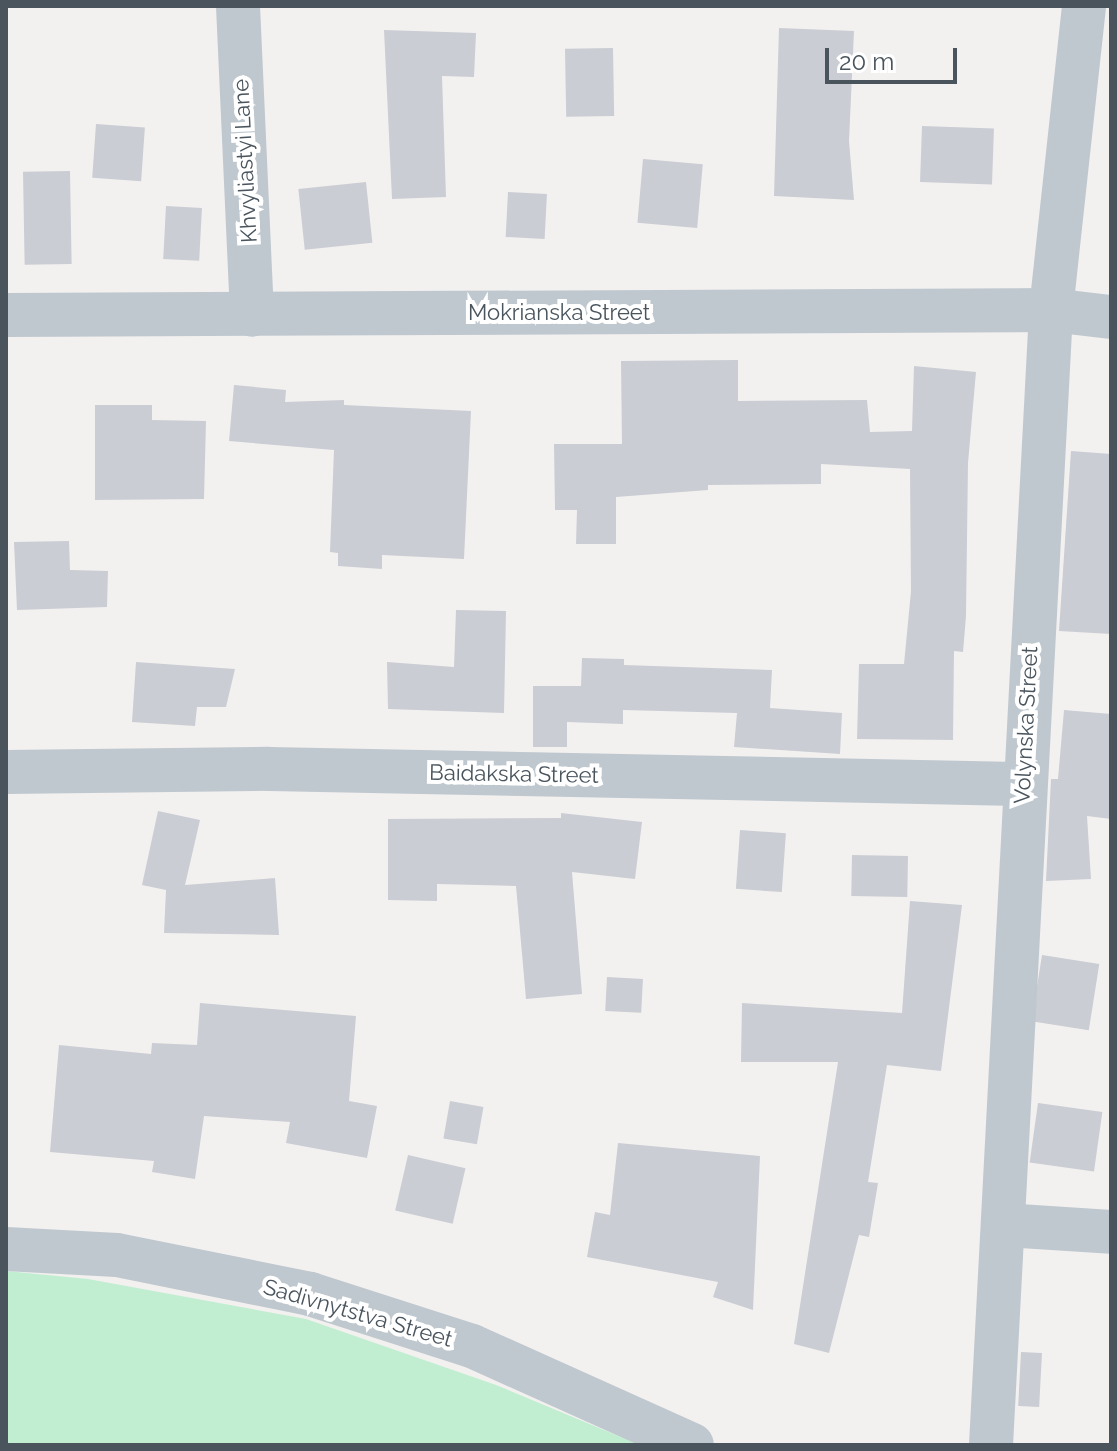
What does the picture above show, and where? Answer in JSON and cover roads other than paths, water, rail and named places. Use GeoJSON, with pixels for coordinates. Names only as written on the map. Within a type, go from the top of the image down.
{"type":"FeatureCollection","features":[{"type":"Feature","properties":{"kind":"street","name":"Khvyliastyi Lane"},"geometry":{"type":"LineString","coordinates":[[238,6],[252,315]]}},
{"type":"Feature","properties":{"kind":"street","name":"Volynska Street"},"geometry":{"type":"LineString","coordinates":[[991,1445],[1023,784],[1051,310],[1084,6]]}},
{"type":"Feature","properties":{"kind":"street","name":"Mokrianska Street"},"geometry":{"type":"LineString","coordinates":[[6,315],[1051,310],[1111,317]]}},
{"type":"Feature","properties":{"kind":"street","name":"Baidakska Street"},"geometry":{"type":"LineString","coordinates":[[6,772],[269,769],[1023,784]]}},
{"type":"Feature","properties":{"kind":"street"},"geometry":{"type":"LineString","coordinates":[[1004,1225],[1111,1232]]}},
{"type":"Feature","properties":{"kind":"street","name":"Sadivnytstva Street"},"geometry":{"type":"LineString","coordinates":[[6,1249],[117,1255],[310,1294],[472,1346],[692,1445]]}}]}
